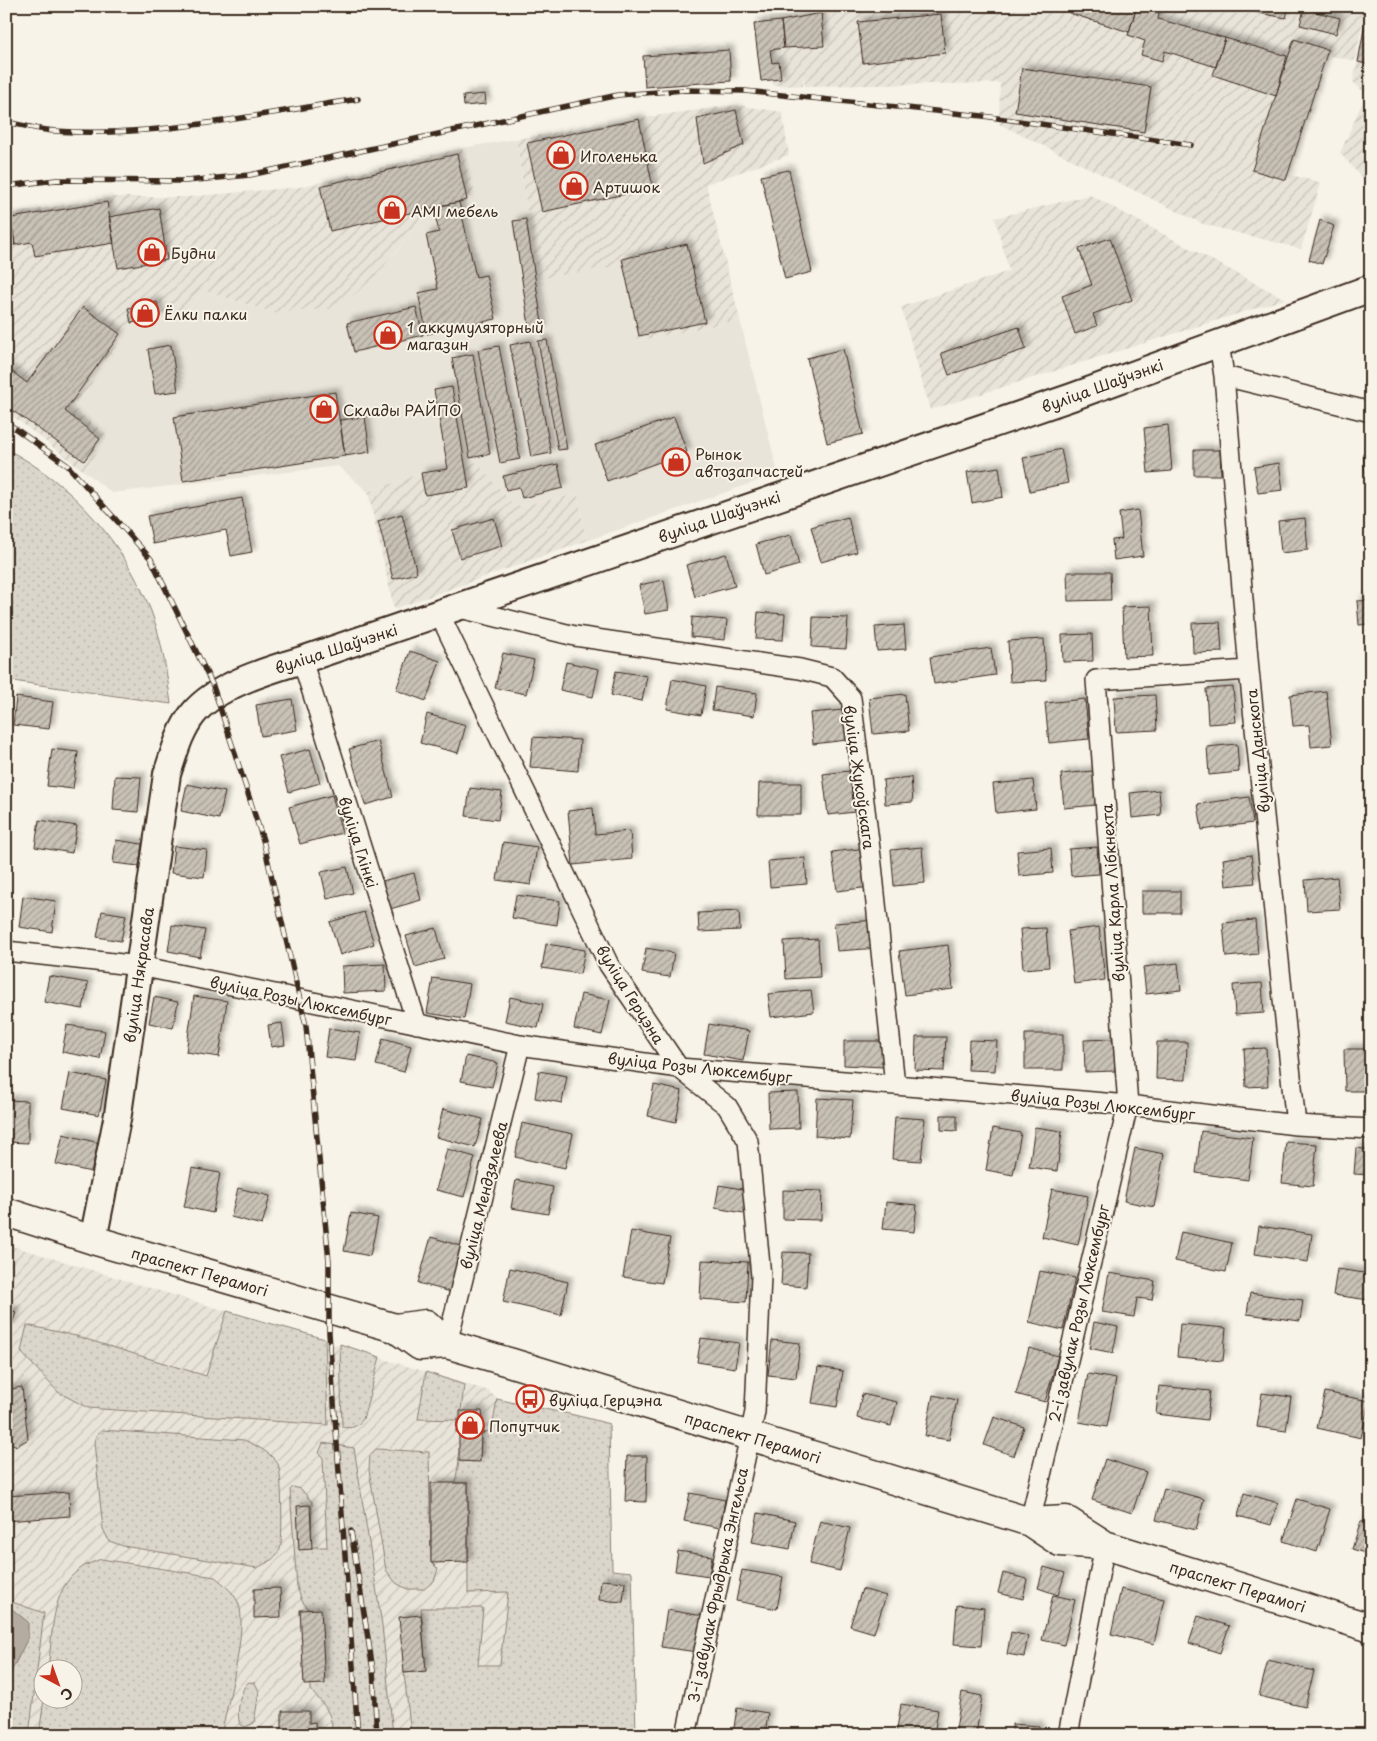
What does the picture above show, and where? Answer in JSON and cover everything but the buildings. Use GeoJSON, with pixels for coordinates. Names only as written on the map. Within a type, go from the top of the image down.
{"type":"FeatureCollection","features":[{"type":"Feature","properties":{"kind":"main road","name":"вуліца Шаўчэнкі"},"geometry":{"type":"LineString","coordinates":[[193,714],[214,696],[263,671],[302,660],[1062,400],[1371,288]]}},
{"type":"Feature","properties":{"kind":"main road","name":"вуліца Някрасава"},"geometry":{"type":"LineString","coordinates":[[93,1240],[118,1114],[166,774],[179,739],[193,714]]}},
{"type":"Feature","properties":{"kind":"main road","name":"праспект Перамогі"},"geometry":{"type":"LineString","coordinates":[[6,1212],[93,1240],[395,1328],[420,1346],[447,1344],[1030,1522],[1060,1542],[1105,1545],[1371,1628]]}},
{"type":"Feature","properties":{"kind":"street"},"geometry":{"type":"LineString","coordinates":[[1219,343],[1224,376],[1371,412]]}},
{"type":"Feature","properties":{"kind":"street","name":"вуліца Данскога"},"geometry":{"type":"LineString","coordinates":[[1224,376],[1249,670],[1296,1125]]}},
{"type":"Feature","properties":{"kind":"street","name":"вуліца Герцэна"},"geometry":{"type":"LineString","coordinates":[[447,610],[609,965],[679,1068],[727,1106],[748,1141],[761,1276],[755,1412],[750,1436]]}},
{"type":"Feature","properties":{"kind":"street","name":"вуліца Жукоўскага"},"geometry":{"type":"LineString","coordinates":[[447,610],[575,636],[800,669],[832,677],[851,698],[872,865],[895,1085]]}},
{"type":"Feature","properties":{"kind":"street","name":"вуліца Глінкі"},"geometry":{"type":"LineString","coordinates":[[302,660],[417,1024]]}},
{"type":"Feature","properties":{"kind":"street","name":"вуліца Карла Лібкнехта"},"geometry":{"type":"LineString","coordinates":[[1128,1106],[1096,680],[1249,670]]}},
{"type":"Feature","properties":{"kind":"street","name":"вуліца Розы Люксембург"},"geometry":{"type":"LineString","coordinates":[[6,951],[140,966],[520,1045],[679,1068],[1128,1106],[1296,1125],[1371,1129]]}},
{"type":"Feature","properties":{"kind":"street","name":"вуліца Мендзялеева"},"geometry":{"type":"LineString","coordinates":[[447,1344],[520,1045]]}},
{"type":"Feature","properties":{"kind":"street","name":"2-і завулак Розы Люксембург"},"geometry":{"type":"LineString","coordinates":[[1030,1522],[1128,1106]]}},
{"type":"Feature","properties":{"kind":"street","name":"3-і завулак Фрыдрыха Энгельса"},"geometry":{"type":"LineString","coordinates":[[686,1735],[750,1436]]}},
{"type":"Feature","properties":{"kind":"street"},"geometry":{"type":"LineString","coordinates":[[1068,1735],[1105,1545]]}},
{"type":"Feature","properties":{"kind":"shaded area"},"geometry":{"type":"Polygon","coordinates":[[[844,6],[1346,6],[1365,11],[1355,61],[1331,56],[1328,51],[1288,174],[1321,183],[1301,249],[1203,224],[999,124],[1000,83],[805,86],[803,75],[803,86],[773,85],[772,80],[761,81],[754,24],[821,13],[844,6]]]}},
{"type":"Feature","properties":{"kind":"shaded area"},"geometry":{"type":"Polygon","coordinates":[[[1371,6],[1371,181],[1363,179],[1340,153],[1366,94],[1353,82],[1368,7],[1371,6]]]}},
{"type":"Feature","properties":{"kind":"shaded area"},"geometry":{"type":"Polygon","coordinates":[[[736,105],[782,112],[789,155],[706,184],[740,320],[637,341],[623,265],[538,279],[516,139],[661,115],[736,105]]]}},
{"type":"Feature","properties":{"kind":"shaded area"},"geometry":{"type":"Polygon","coordinates":[[[516,139],[538,279],[623,264],[637,341],[740,320],[778,474],[586,541],[578,494],[515,507],[465,465],[421,473],[368,492],[338,466],[112,493],[84,471],[109,436],[75,409],[131,324],[183,315],[205,291],[274,313],[377,275],[430,210],[476,197],[462,148],[516,139]]]}},
{"type":"Feature","properties":{"kind":"shaded area"},"geometry":{"type":"Polygon","coordinates":[[[462,148],[476,197],[430,210],[377,275],[339,308],[274,313],[205,291],[183,315],[131,324],[75,409],[109,436],[84,471],[6,411],[6,215],[112,197],[187,197],[300,187],[462,148]]]}},
{"type":"Feature","properties":{"kind":"shaded area"},"geometry":{"type":"Polygon","coordinates":[[[1090,195],[1285,299],[930,410],[901,307],[1009,271],[995,218],[1090,195]]]}},
{"type":"Feature","properties":{"kind":"shaded area"},"geometry":{"type":"Polygon","coordinates":[[[6,449],[30,463],[73,497],[93,517],[126,562],[140,586],[155,622],[164,657],[171,704],[6,680],[6,449]]]}},
{"type":"Feature","properties":{"kind":"shaded area"},"geometry":{"type":"Polygon","coordinates":[[[476,462],[515,507],[578,494],[586,541],[394,609],[368,492],[421,473],[476,462]]]}},
{"type":"Feature","properties":{"kind":"shaded area"},"geometry":{"type":"Polygon","coordinates":[[[6,1244],[489,1391],[497,1399],[550,1411],[570,1413],[609,1424],[612,1570],[632,1572],[636,1735],[6,1735],[6,1244]]]}},
{"type":"Feature","properties":{"kind":"shaded area"},"geometry":{"type":"Polygon","coordinates":[[[227,1311],[325,1339],[328,1425],[88,1408],[58,1392],[21,1352],[27,1325],[76,1336],[206,1376],[227,1311]]]}},
{"type":"Feature","properties":{"kind":"shaded area"},"geometry":{"type":"Polygon","coordinates":[[[340,1344],[380,1357],[363,1419],[356,1426],[349,1428],[342,1427],[340,1344]]]}},
{"type":"Feature","properties":{"kind":"shaded area"},"geometry":{"type":"Polygon","coordinates":[[[426,1372],[464,1385],[460,1420],[418,1419],[426,1372]]]}},
{"type":"Feature","properties":{"kind":"shaded area"},"geometry":{"type":"Polygon","coordinates":[[[497,1399],[609,1424],[612,1570],[632,1572],[636,1735],[411,1735],[404,1673],[426,1671],[421,1608],[483,1608],[478,1665],[500,1665],[508,1592],[468,1593],[468,1483],[455,1483],[459,1461],[480,1461],[481,1433],[492,1430],[497,1399]]]}},
{"type":"Feature","properties":{"kind":"shaded area"},"geometry":{"type":"Polygon","coordinates":[[[102,1430],[244,1440],[267,1453],[278,1464],[279,1469],[282,1521],[281,1544],[276,1556],[257,1568],[123,1546],[109,1541],[103,1529],[94,1442],[96,1435],[102,1430]]]}},
{"type":"Feature","properties":{"kind":"shaded area"},"geometry":{"type":"Polygon","coordinates":[[[323,1443],[354,1448],[382,1625],[393,1735],[332,1735],[331,1721],[327,1710],[310,1690],[309,1610],[302,1601],[297,1587],[290,1490],[293,1487],[301,1489],[312,1502],[311,1547],[327,1547],[323,1458],[319,1453],[323,1443]]]}},
{"type":"Feature","properties":{"kind":"shaded area"},"geometry":{"type":"Polygon","coordinates":[[[376,1449],[429,1452],[431,1562],[438,1569],[434,1581],[424,1589],[407,1589],[396,1583],[386,1570],[369,1470],[370,1455],[376,1449]]]}},
{"type":"Feature","properties":{"kind":"shaded area"},"geometry":{"type":"Polygon","coordinates":[[[101,1559],[215,1577],[236,1598],[241,1613],[241,1629],[232,1687],[221,1735],[39,1735],[43,1708],[82,1708],[82,1658],[49,1658],[52,1628],[58,1601],[70,1578],[87,1564],[101,1559]]]}},
{"type":"Feature","properties":{"kind":"shaded area"},"geometry":{"type":"Polygon","coordinates":[[[6,1600],[44,1613],[38,1658],[32,1658],[32,1708],[29,1735],[6,1735],[6,1600]]]}},
{"type":"Feature","properties":{"kind":"shaded area"},"geometry":{"type":"Polygon","coordinates":[[[6,1608],[12,1609],[28,1622],[28,1638],[6,1682],[6,1608]]]}},
{"type":"Feature","properties":{"kind":"shaded area"},"geometry":{"type":"Polygon","coordinates":[[[249,1682],[255,1683],[259,1691],[254,1723],[245,1727],[240,1724],[239,1708],[243,1689],[249,1682]]]}},
{"type":"Feature","properties":{"kind":"railway"},"geometry":{"type":"LineString","coordinates":[[6,186],[56,180],[186,181],[250,175],[618,95],[684,90],[745,91],[983,116],[1191,145]]}},
{"type":"Feature","properties":{"kind":"railway"},"geometry":{"type":"LineString","coordinates":[[6,122],[55,131],[131,131],[245,118],[358,99]]}},
{"type":"Feature","properties":{"kind":"railway"},"geometry":{"type":"LineString","coordinates":[[6,422],[67,465],[151,559],[213,686],[263,840],[306,1026],[329,1261],[329,1333],[358,1735]]}},
{"type":"Feature","properties":{"kind":"railway"},"geometry":{"type":"LineString","coordinates":[[351,1531],[373,1670],[377,1735]]}},
{"type":"Feature","properties":{"kind":"place","name":"Иголенька"},"geometry":{"type":"Point","coordinates":[561,155]}},
{"type":"Feature","properties":{"kind":"place","name":"Артишок"},"geometry":{"type":"Point","coordinates":[574,186]}},
{"type":"Feature","properties":{"kind":"place","name":"AMI мебель"},"geometry":{"type":"Point","coordinates":[392,210]}},
{"type":"Feature","properties":{"kind":"place","name":"Будни"},"geometry":{"type":"Point","coordinates":[152,252]}},
{"type":"Feature","properties":{"kind":"place","name":"Ёлки палки"},"geometry":{"type":"Point","coordinates":[145,313]}},
{"type":"Feature","properties":{"kind":"place","name":"1 аккумуляторный магазин"},"geometry":{"type":"Point","coordinates":[388,335]}},
{"type":"Feature","properties":{"kind":"place","name":"Склады РАЙПО"},"geometry":{"type":"Point","coordinates":[324,409]}},
{"type":"Feature","properties":{"kind":"place","name":"Рынок автозапчастей"},"geometry":{"type":"Point","coordinates":[676,462]}},
{"type":"Feature","properties":{"kind":"place","name":"вуліца Герцэна"},"geometry":{"type":"Point","coordinates":[530,1399]}},
{"type":"Feature","properties":{"kind":"place","name":"Попутчик"},"geometry":{"type":"Point","coordinates":[470,1425]}}]}
